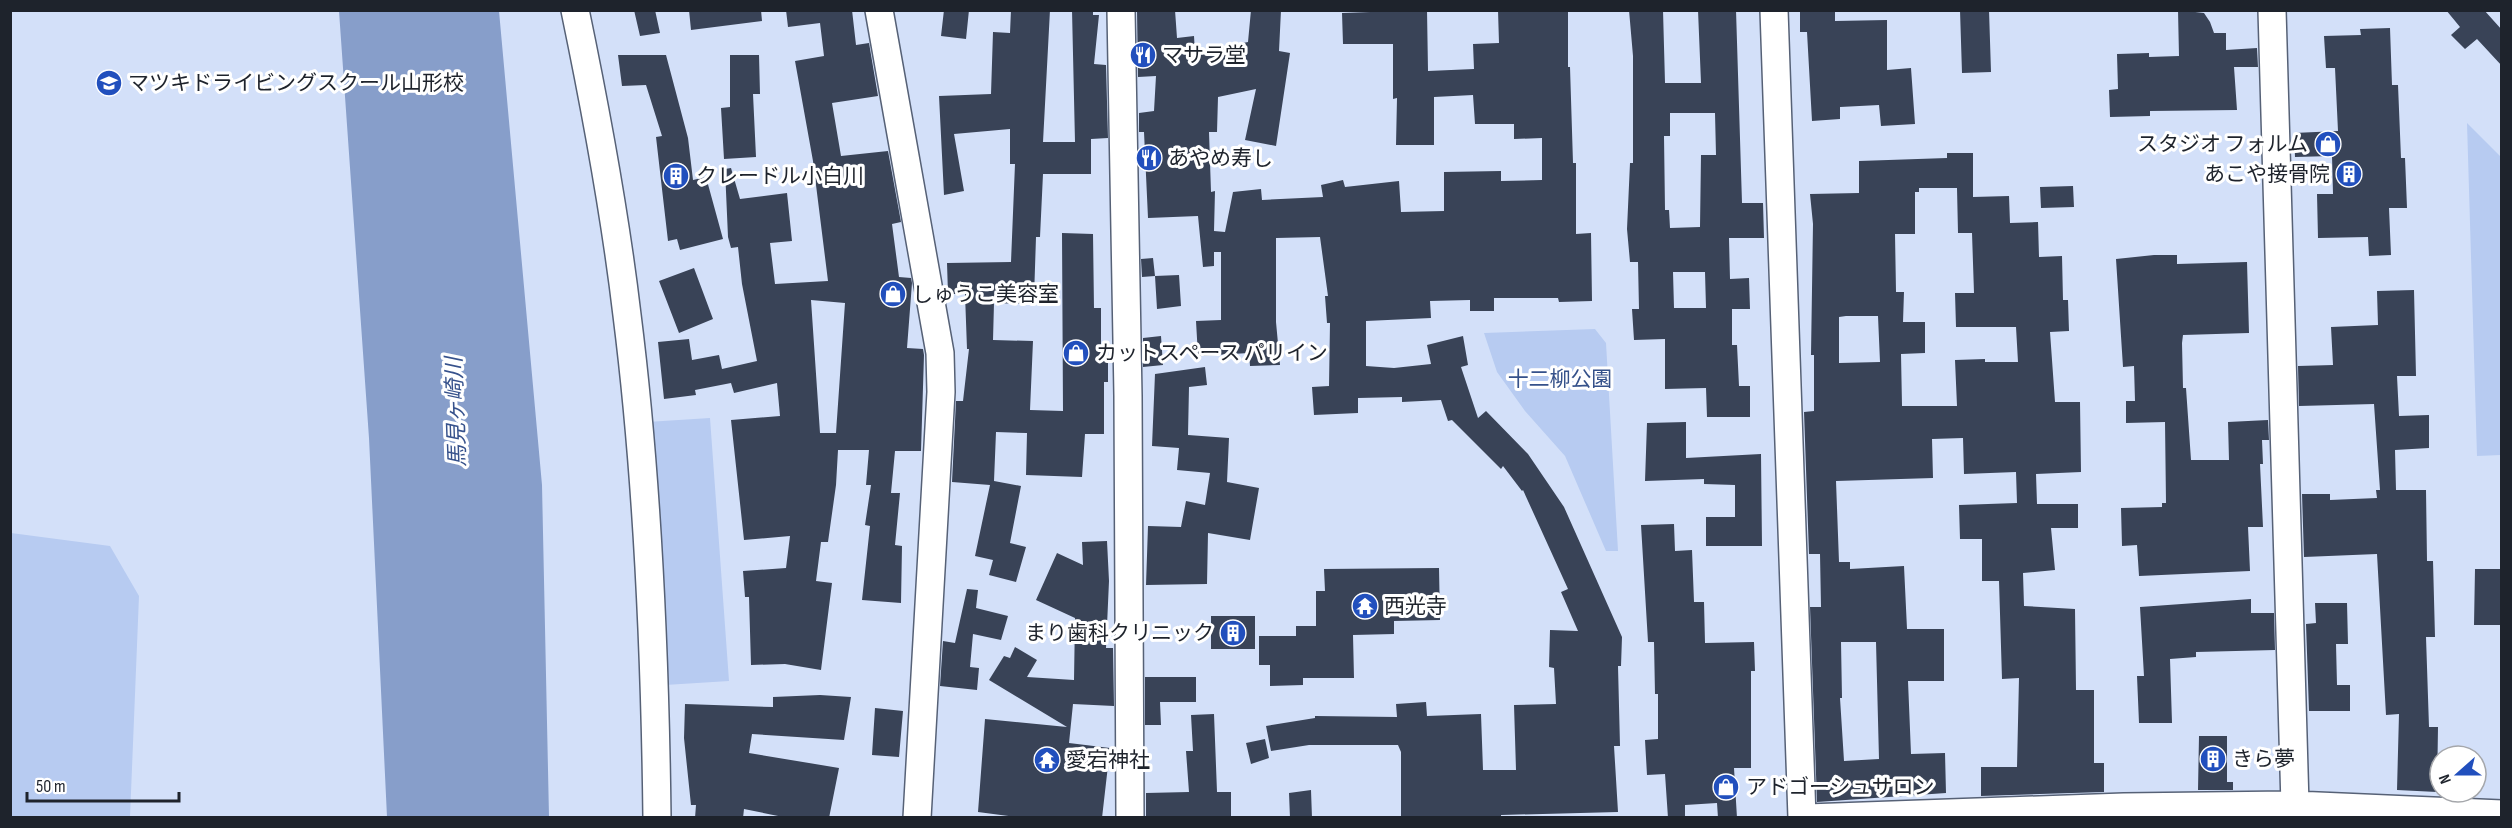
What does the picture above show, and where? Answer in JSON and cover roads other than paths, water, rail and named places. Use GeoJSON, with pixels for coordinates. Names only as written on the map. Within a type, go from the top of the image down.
{"type":"FeatureCollection","features":[{"type":"Feature","properties":{"kind":"street"},"geometry":{"type":"LineString","coordinates":[[575,10],[604,156],[627,313],[638,414],[656,698],[657,818]]}},
{"type":"Feature","properties":{"kind":"street"},"geometry":{"type":"LineString","coordinates":[[879,10],[940,353],[941,392],[917,818]]}},
{"type":"Feature","properties":{"kind":"street"},"geometry":{"type":"LineString","coordinates":[[1121,10],[1128,396],[1130,818]]}},
{"type":"Feature","properties":{"kind":"street"},"geometry":{"type":"LineString","coordinates":[[1774,10],[1802,818]]}},
{"type":"Feature","properties":{"kind":"street"},"geometry":{"type":"LineString","coordinates":[[2272,10],[2295,805]]}},
{"type":"Feature","properties":{"kind":"street"},"geometry":{"type":"LineString","coordinates":[[1807,818],[2124,807],[2295,805],[2502,814]]}},
{"type":"Feature","properties":{"kind":"water","name":"馬見ヶ崎川"},"geometry":{"type":"Polygon","coordinates":[[[339,11],[499,11],[542,485],[549,817],[387,817],[369,438],[339,11]]]}},
{"type":"Feature","properties":{"kind":"place","name":"マサラ堂"},"geometry":{"type":"Point","coordinates":[1143,55]}},
{"type":"Feature","properties":{"kind":"place","name":"マツキドライビングスクール山形校"},"geometry":{"type":"Point","coordinates":[109,83]}},
{"type":"Feature","properties":{"kind":"place","name":"スタジオ フォルム"},"geometry":{"type":"Point","coordinates":[2328,144]}},
{"type":"Feature","properties":{"kind":"place","name":"あやめ寿し"},"geometry":{"type":"Point","coordinates":[1149,158]}},
{"type":"Feature","properties":{"kind":"place","name":"あこや接骨院"},"geometry":{"type":"Point","coordinates":[2349,174]}},
{"type":"Feature","properties":{"kind":"place","name":"クレードル小白川"},"geometry":{"type":"Point","coordinates":[676,176]}},
{"type":"Feature","properties":{"kind":"place","name":"しゅうこ美容室"},"geometry":{"type":"Point","coordinates":[893,294]}},
{"type":"Feature","properties":{"kind":"place","name":"カットスペース パリイン"},"geometry":{"type":"Point","coordinates":[1076,353]}},
{"type":"Feature","properties":{"kind":"place","name":"西光寺"},"geometry":{"type":"Point","coordinates":[1365,606]}},
{"type":"Feature","properties":{"kind":"place","name":"まり歯科クリニック"},"geometry":{"type":"Point","coordinates":[1233,633]}},
{"type":"Feature","properties":{"kind":"place","name":"きら夢"},"geometry":{"type":"Point","coordinates":[2213,759]}},
{"type":"Feature","properties":{"kind":"place","name":"愛宕神社"},"geometry":{"type":"Point","coordinates":[1047,760]}},
{"type":"Feature","properties":{"kind":"place","name":"アドゴーシュサロン"},"geometry":{"type":"Point","coordinates":[1726,787]}},
{"type":"Feature","properties":{"kind":"park label","name":"十二柳公園"},"geometry":{"type":"Point","coordinates":[1560,379]}}]}
